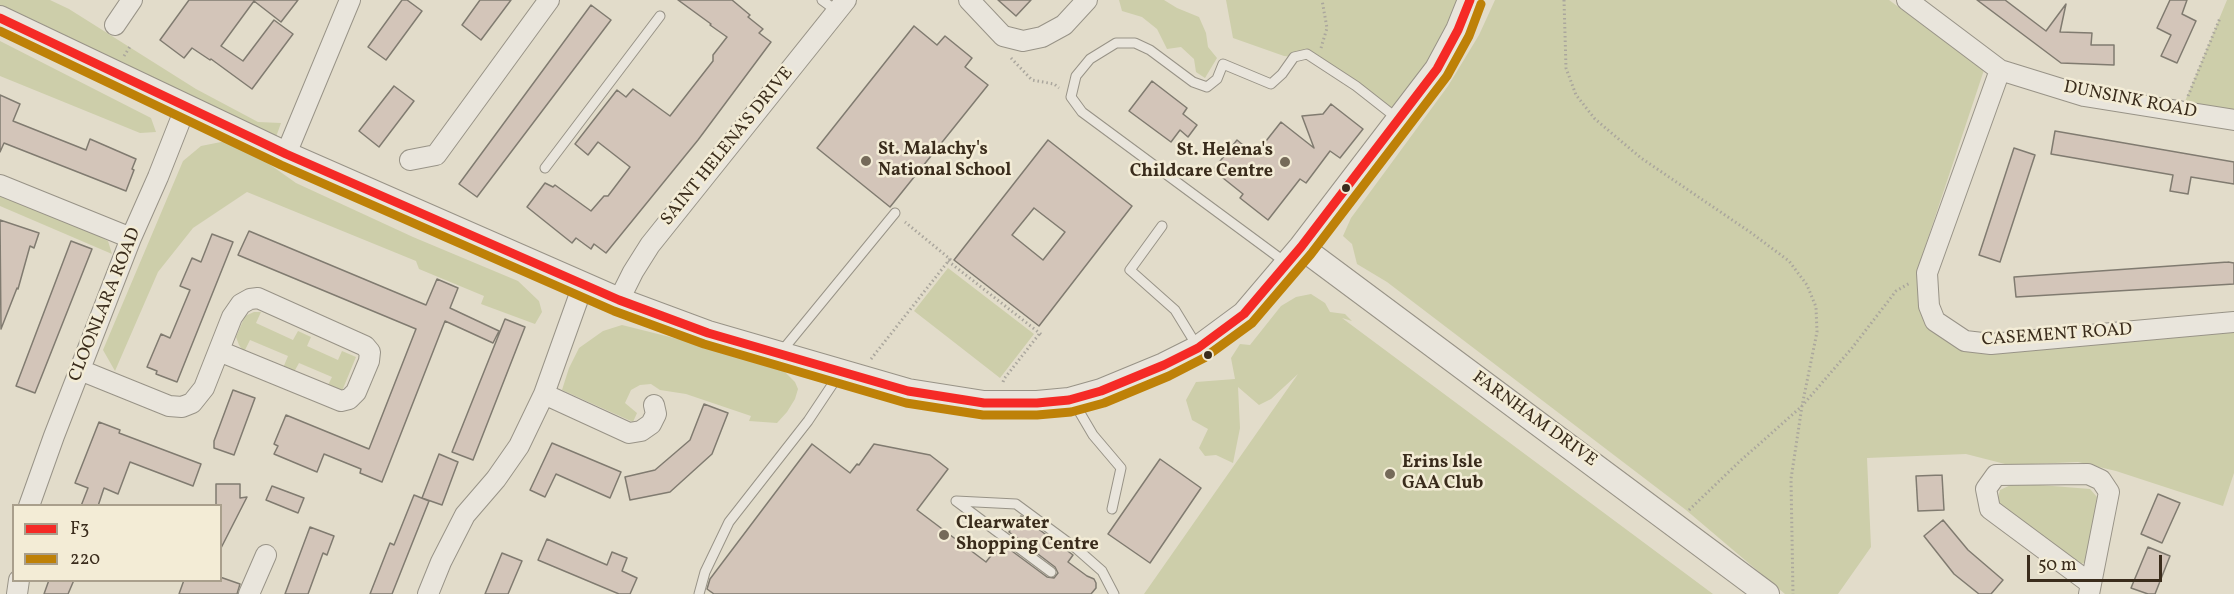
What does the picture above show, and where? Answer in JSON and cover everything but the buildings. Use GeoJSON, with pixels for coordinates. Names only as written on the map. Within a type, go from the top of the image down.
{"type":"FeatureCollection","features":[{"type":"Feature","properties":{"kind":"street"},"geometry":{"type":"LineString","coordinates":[[115,26],[132,0]]}},
{"type":"Feature","properties":{"kind":"street"},"geometry":{"type":"LineString","coordinates":[[286,154],[350,0]]}},
{"type":"Feature","properties":{"kind":"street"},"geometry":{"type":"LineString","coordinates":[[410,160],[436,155],[549,0]]}},
{"type":"Feature","properties":{"kind":"street"},"geometry":{"type":"LineString","coordinates":[[969,0],[1003,36],[1023,41],[1042,37],[1064,25],[1087,0]]}},
{"type":"Feature","properties":{"kind":"street"},"geometry":{"type":"LineString","coordinates":[[0,18],[286,154],[619,300],[708,333],[848,375],[931,396],[984,403],[1037,404],[1072,399],[1101,391],[1164,365],[1198,348],[1244,314],[1294,256],[1437,69],[1458,30],[1470,0]]}},
{"type":"Feature","properties":{"kind":"street","name":"DUNSINK ROAD"},"geometry":{"type":"LineString","coordinates":[[1906,0],[2000,69],[2084,96],[2234,120]]}},
{"type":"Feature","properties":{"kind":"street","name":"SAINT HELENA'S DRIVE"},"geometry":{"type":"LineString","coordinates":[[619,300],[650,245],[835,4]]}},
{"type":"Feature","properties":{"kind":"street","name":"CASEMENT ROAD"},"geometry":{"type":"LineString","coordinates":[[2000,69],[1927,273],[1929,306],[1935,321],[1965,341],[1991,344],[2234,322]]}},
{"type":"Feature","properties":{"kind":"street","name":"CLOONLARA ROAD"},"geometry":{"type":"LineString","coordinates":[[30,504],[131,238],[186,106]]}},
{"type":"Feature","properties":{"kind":"street"},"geometry":{"type":"LineString","coordinates":[[0,185],[131,238]]}},
{"type":"Feature","properties":{"kind":"street","name":"FARNHAM DRIVE"},"geometry":{"type":"LineString","coordinates":[[1294,256],[1675,524],[1765,594]]}},
{"type":"Feature","properties":{"kind":"street"},"geometry":{"type":"LineString","coordinates":[[428,594],[465,515],[496,479],[519,446],[544,394],[583,285]]}},
{"type":"Feature","properties":{"kind":"street"},"geometry":{"type":"LineString","coordinates":[[80,370],[170,406],[182,408],[200,396],[232,316],[242,304],[258,298],[364,346],[370,352],[369,361],[356,392],[349,399],[341,401],[219,351]]}},
{"type":"Feature","properties":{"kind":"street"},"geometry":{"type":"LineString","coordinates":[[544,394],[629,434],[641,431],[651,424],[656,414],[654,405]]}},
{"type":"Feature","properties":{"kind":"street"},"geometry":{"type":"LineString","coordinates":[[2088,474],[2101,480],[2109,492],[2090,589],[1990,508],[1986,489],[1996,475],[2088,474]]}},
{"type":"Feature","properties":{"kind":"street"},"geometry":{"type":"LineString","coordinates":[[249,594],[266,555]]}},
{"type":"Feature","properties":{"kind":"lane"},"geometry":{"type":"LineString","coordinates":[[545,168],[660,16]]}},
{"type":"Feature","properties":{"kind":"lane"},"geometry":{"type":"LineString","coordinates":[[1294,256],[1082,112],[1071,97],[1076,76],[1090,59],[1116,43],[1135,43],[1150,50],[1193,82],[1207,87],[1217,79],[1223,64],[1271,84],[1282,74],[1294,57],[1306,54],[1356,86],[1399,119]]}},
{"type":"Feature","properties":{"kind":"lane"},"geometry":{"type":"LineString","coordinates":[[780,354],[895,213]]}},
{"type":"Feature","properties":{"kind":"lane"},"geometry":{"type":"LineString","coordinates":[[1162,226],[1130,270],[1175,310],[1198,348]]}},
{"type":"Feature","properties":{"kind":"lane"},"geometry":{"type":"LineString","coordinates":[[699,594],[705,572],[729,522],[808,421],[848,375]]}},
{"type":"Feature","properties":{"kind":"lane"},"geometry":{"type":"LineString","coordinates":[[1072,399],[1093,435],[1121,468],[1112,509]]}},
{"type":"Feature","properties":{"kind":"lane"},"geometry":{"type":"LineString","coordinates":[[1051,572],[956,501],[1017,504],[1077,549],[1102,571],[1114,594]]}},
{"type":"Feature","properties":{"kind":"path"},"geometry":{"type":"LineString","coordinates":[[1317,61],[1327,28],[1322,0]]}},
{"type":"Feature","properties":{"kind":"path"},"geometry":{"type":"LineString","coordinates":[[1564,0],[1566,68],[1576,95],[1595,119],[1641,158],[1789,261],[1807,285],[1816,307],[1816,332],[1791,479],[1793,594]]}},
{"type":"Feature","properties":{"kind":"path"},"geometry":{"type":"LineString","coordinates":[[2181,111],[2220,18]]}},
{"type":"Feature","properties":{"kind":"path"},"geometry":{"type":"LineString","coordinates":[[123,57],[131,45]]}},
{"type":"Feature","properties":{"kind":"path"},"geometry":{"type":"LineString","coordinates":[[1009,56],[1032,80],[1054,84],[1071,97]]}},
{"type":"Feature","properties":{"kind":"path"},"geometry":{"type":"LineString","coordinates":[[895,213],[950,259],[948,261],[1041,334],[1004,379],[1003,388]]}},
{"type":"Feature","properties":{"kind":"path"},"geometry":{"type":"LineString","coordinates":[[848,375],[948,261]]}},
{"type":"Feature","properties":{"kind":"path"},"geometry":{"type":"LineString","coordinates":[[1675,524],[1738,462],[1802,406],[1852,348],[1896,291],[1927,273]]}},
{"type":"Feature","properties":{"kind":"green space"},"geometry":{"type":"Polygon","coordinates":[[[0,0],[50,0],[69,9],[196,89],[258,122],[281,123],[276,137],[189,99],[0,5],[0,0]]]}},
{"type":"Feature","properties":{"kind":"green space"},"geometry":{"type":"Polygon","coordinates":[[[1119,0],[1164,0],[1199,17],[1206,33],[1208,47],[1217,58],[1205,78],[1196,72],[1194,59],[1181,47],[1167,49],[1157,29],[1142,17],[1122,11],[1119,0]]]}},
{"type":"Feature","properties":{"kind":"green space"},"geometry":{"type":"Polygon","coordinates":[[[1226,0],[1470,0],[1399,117],[1316,59],[1284,56],[1233,38],[1226,0]]]}},
{"type":"Feature","properties":{"kind":"green space"},"geometry":{"type":"Polygon","coordinates":[[[1495,0],[1889,0],[1984,70],[1917,271],[1920,305],[1963,345],[2234,331],[2234,473],[2223,506],[2116,471],[2078,462],[2009,465],[1966,454],[1867,458],[1871,547],[1838,594],[1785,594],[1686,510],[1387,282],[1357,264],[1352,244],[1343,236],[1351,218],[1448,86],[1479,35],[1495,0]]]}},
{"type":"Feature","properties":{"kind":"green space"},"geometry":{"type":"Polygon","coordinates":[[[2227,0],[2234,0],[2234,119],[2181,111],[2227,0]]]}},
{"type":"Feature","properties":{"kind":"green space"},"geometry":{"type":"Polygon","coordinates":[[[0,41],[151,118],[156,132],[140,133],[0,76],[0,41]]]}},
{"type":"Feature","properties":{"kind":"green space"},"geometry":{"type":"Polygon","coordinates":[[[226,141],[248,149],[296,183],[413,237],[518,281],[539,301],[542,312],[535,324],[481,304],[484,296],[419,269],[416,261],[247,192],[193,228],[158,272],[115,371],[103,350],[183,161],[201,146],[226,141]]]}},
{"type":"Feature","properties":{"kind":"green space"},"geometry":{"type":"Polygon","coordinates":[[[0,196],[97,235],[108,241],[112,254],[0,206],[0,196]]]}},
{"type":"Feature","properties":{"kind":"green space"},"geometry":{"type":"Polygon","coordinates":[[[948,268],[1034,334],[1000,378],[914,311],[948,268]]]}},
{"type":"Feature","properties":{"kind":"green space","name":"Erins Isle GAA Club"},"geometry":{"type":"Polygon","coordinates":[[[1311,294],[1325,303],[1330,312],[1345,314],[1352,321],[1342,318],[1713,594],[1144,594],[1298,374],[1271,399],[1259,405],[1238,387],[1240,428],[1233,463],[1216,455],[1205,456],[1199,448],[1208,429],[1192,420],[1186,400],[1196,382],[1235,379],[1231,358],[1240,344],[1250,345],[1281,306],[1296,297],[1311,294]]]}},
{"type":"Feature","properties":{"kind":"green space"},"geometry":{"type":"Polygon","coordinates":[[[261,312],[256,323],[293,340],[298,331],[311,337],[307,346],[338,360],[342,351],[356,357],[342,391],[328,385],[332,377],[299,363],[294,372],[283,368],[288,356],[250,340],[244,352],[236,337],[245,316],[261,312]]]}},
{"type":"Feature","properties":{"kind":"green space"},"geometry":{"type":"Polygon","coordinates":[[[622,325],[782,369],[795,382],[798,389],[795,399],[777,423],[749,421],[751,416],[686,394],[660,390],[651,384],[640,385],[631,390],[625,403],[637,413],[633,422],[562,390],[579,348],[603,331],[622,325]]]}},
{"type":"Feature","properties":{"kind":"green space"},"geometry":{"type":"Polygon","coordinates":[[[2015,483],[2090,489],[2097,497],[2089,553],[2085,562],[2078,566],[2004,510],[1997,501],[2000,490],[2015,483]]]}},
{"type":"Feature","properties":{"kind":"transit line","name":"F3"},"geometry":{"type":"LineString","coordinates":[[0,18],[286,154],[619,300],[708,333],[908,391],[984,403],[1037,403],[1069,400],[1101,391],[1164,365],[1198,348],[1244,314],[1301,247],[1437,69],[1458,30],[1470,0]]}},
{"type":"Feature","properties":{"kind":"transit line","name":"220"},"geometry":{"type":"LineString","coordinates":[[0,31],[281,165],[614,311],[704,344],[906,403],[983,415],[1037,415],[1071,412],[1104,403],[1169,376],[1204,358],[1252,323],[1311,254],[1447,76],[1469,36],[1481,4]]}},
{"type":"Feature","properties":{"kind":"place","name":"St. Malachy's National School"},"geometry":{"type":"Point","coordinates":[866,161]}},
{"type":"Feature","properties":{"kind":"place","name":"St. Helena's Childcare Centre"},"geometry":{"type":"Point","coordinates":[1285,162]}},
{"type":"Feature","properties":{"kind":"place","name":"Erins Isle GAA Club"},"geometry":{"type":"Point","coordinates":[1390,474]}},
{"type":"Feature","properties":{"kind":"place","name":"Clearwater Shopping Centre"},"geometry":{"type":"Point","coordinates":[944,535]}}]}
